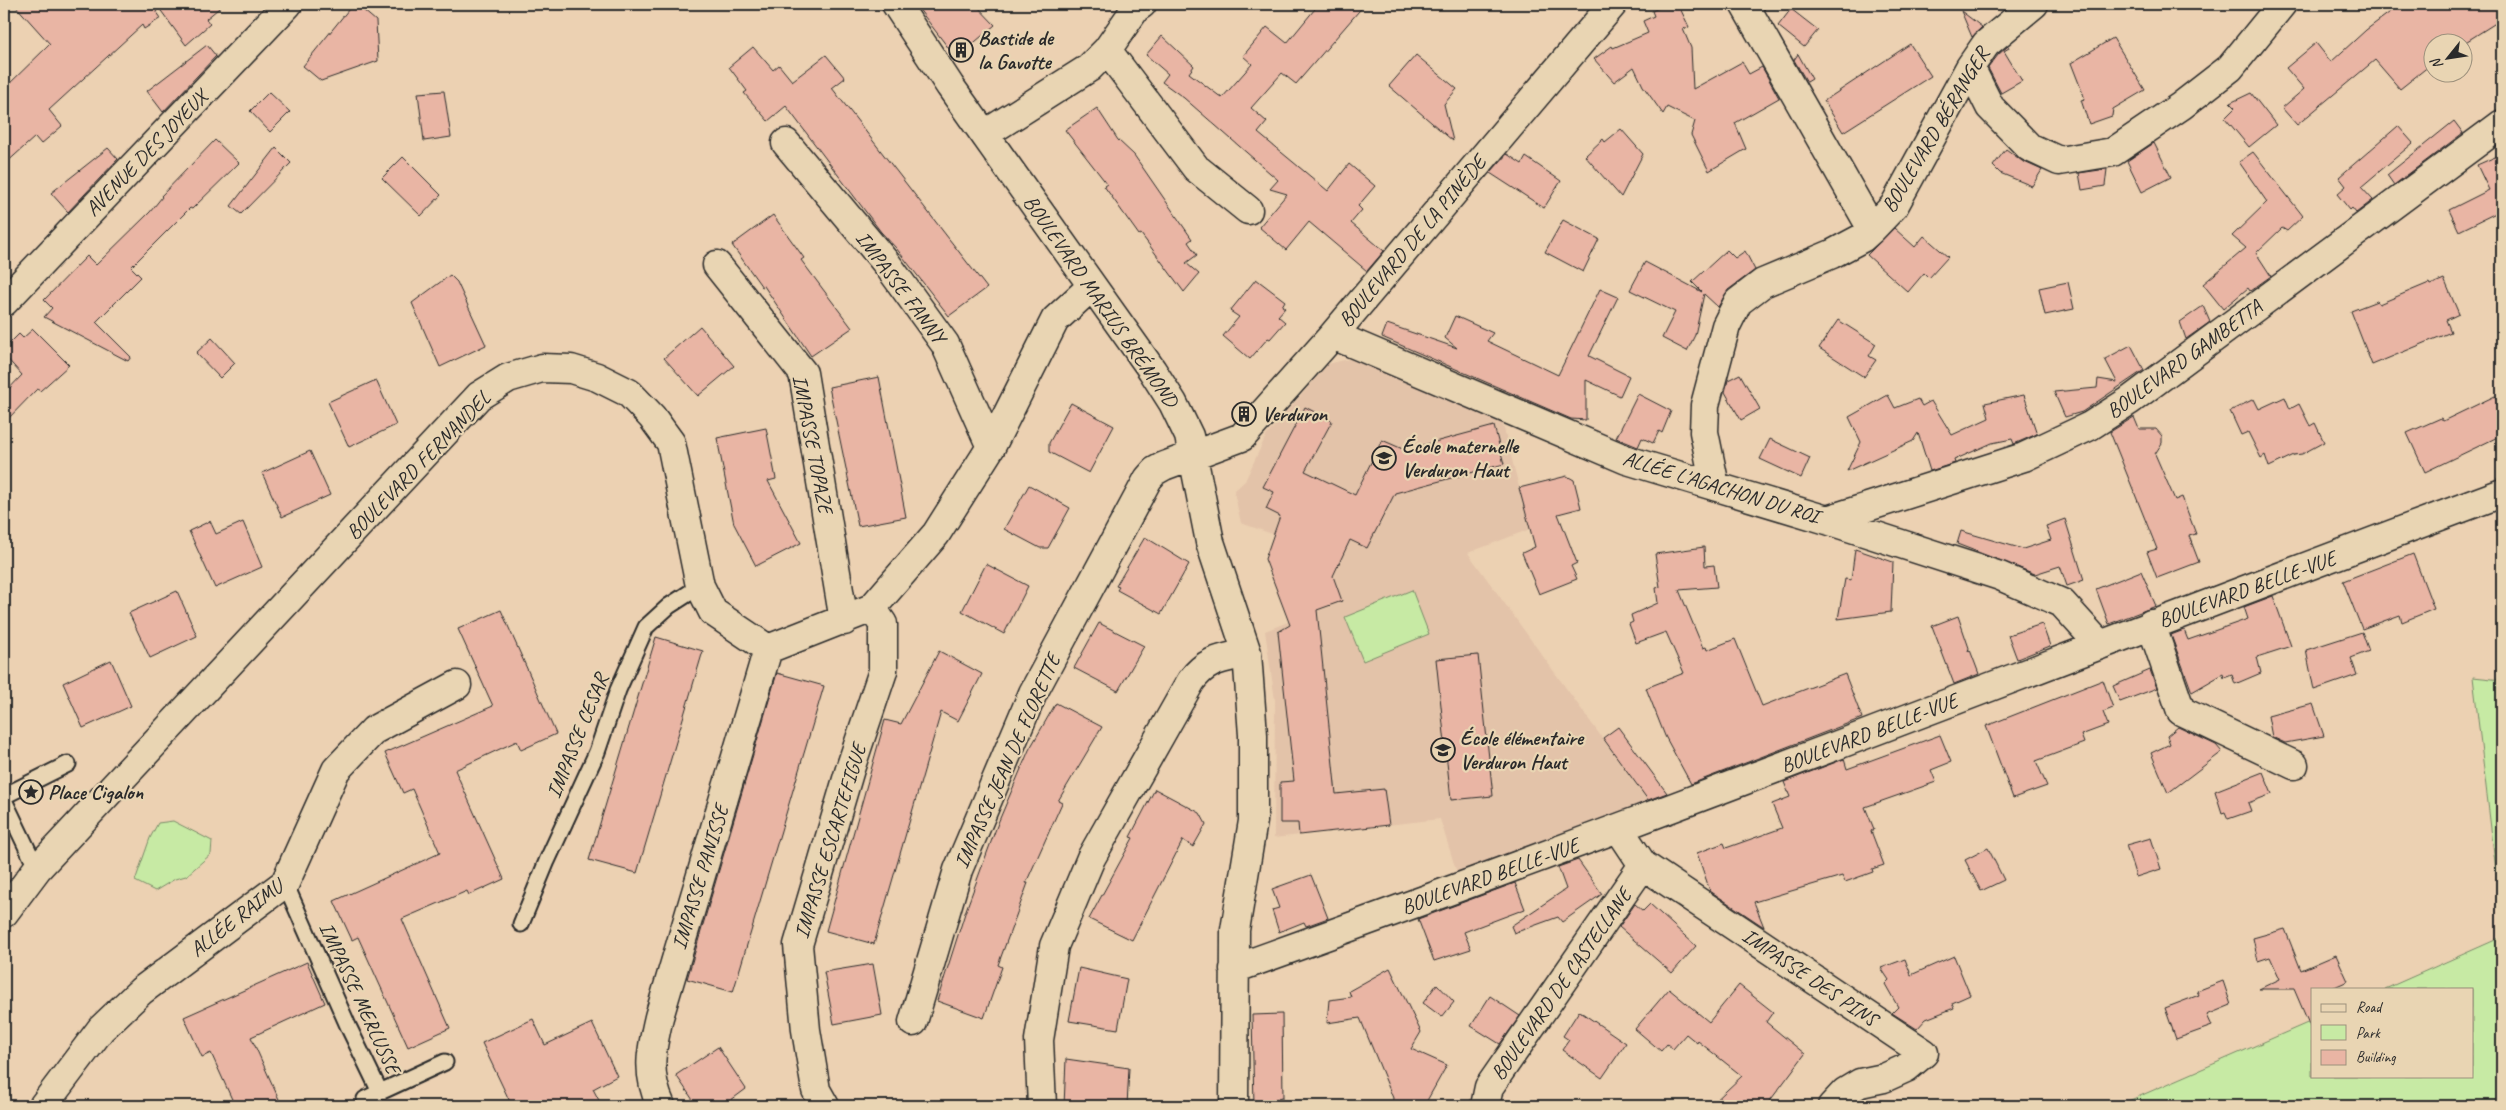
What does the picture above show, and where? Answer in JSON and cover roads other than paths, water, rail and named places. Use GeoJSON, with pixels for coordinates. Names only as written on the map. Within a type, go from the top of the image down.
{"type":"FeatureCollection","features":[{"type":"Feature","properties":{"kind":"street","name":"AVENUE DES JOYEUX"},"geometry":{"type":"LineString","coordinates":[[4,302],[288,4]]}},
{"type":"Feature","properties":{"kind":"street","name":"BOULEVARD MARIUS BRÉMOND"},"geometry":{"type":"LineString","coordinates":[[896,4],[950,86],[1091,287],[1152,370],[1173,403],[1189,436],[1210,542],[1247,653],[1253,735],[1253,821],[1235,930],[1234,1106]]}},
{"type":"Feature","properties":{"kind":"street"},"geometry":{"type":"LineString","coordinates":[[985,134],[1090,68],[1107,50],[1136,8],[1142,4]]}},
{"type":"Feature","properties":{"kind":"street","name":"BOULEVARD DE LA PINÈDE"},"geometry":{"type":"LineString","coordinates":[[1193,455],[1242,436],[1333,335],[1613,4]]}},
{"type":"Feature","properties":{"kind":"street"},"geometry":{"type":"LineString","coordinates":[[1744,4],[1872,229]]}},
{"type":"Feature","properties":{"kind":"street","name":"BOULEVARD BÉRANGER"},"geometry":{"type":"LineString","coordinates":[[1715,486],[1704,432],[1705,405],[1726,326],[1738,302],[1763,283],[1832,254],[1862,238],[1872,229],[1894,206],[1970,67],[1986,44],[2034,4]]}},
{"type":"Feature","properties":{"kind":"street"},"geometry":{"type":"LineString","coordinates":[[1970,67],[1990,107],[2029,147],[2059,161],[2113,152],[2181,106],[2230,68],[2282,4]]}},
{"type":"Feature","properties":{"kind":"street"},"geometry":{"type":"LineString","coordinates":[[1107,50],[1196,168],[1248,210]]}},
{"type":"Feature","properties":{"kind":"street","name":"BOULEVARD GAMBETTA"},"geometry":{"type":"LineString","coordinates":[[1827,520],[2024,457],[2090,426],[2128,401],[2502,124]]}},
{"type":"Feature","properties":{"kind":"street","name":"IMPASSE FANNY"},"geometry":{"type":"LineString","coordinates":[[786,143],[887,264],[945,344],[991,447]]}},
{"type":"Feature","properties":{"kind":"street","name":"IMPASSE TOPAZE"},"geometry":{"type":"LineString","coordinates":[[717,265],[803,373],[844,621]]}},
{"type":"Feature","properties":{"kind":"street"},"geometry":{"type":"LineString","coordinates":[[768,649],[844,621],[872,608],[936,534],[991,447],[1055,320],[1091,287]]}},
{"type":"Feature","properties":{"kind":"street","name":"ALLÉE L'AGACHON DU ROI"},"geometry":{"type":"LineString","coordinates":[[1333,335],[1627,460],[1827,520],[2000,576],[2062,603],[2100,645]]}},
{"type":"Feature","properties":{"kind":"street","name":"BOULEVARD FERNANDEL"},"geometry":{"type":"LineString","coordinates":[[4,913],[37,868],[479,396],[508,378],[542,368],[571,369],[597,376],[629,393],[652,416],[671,443],[700,586],[713,612],[768,649]]}},
{"type":"Feature","properties":{"kind":"street","name":"IMPASSE JEAN DE FLORETTE"},"geometry":{"type":"LineString","coordinates":[[913,1022],[958,870],[1033,693],[1148,479],[1155,471],[1164,466],[1193,455]]}},
{"type":"Feature","properties":{"kind":"street","name":"BOULEVARD BELLE-VUE"},"geometry":{"type":"LineString","coordinates":[[1234,969],[1620,828],[2151,624],[2502,493]]}},
{"type":"Feature","properties":{"kind":"street","name":"IMPASSE ESCARTEFIGUE"},"geometry":{"type":"LineString","coordinates":[[825,1106],[816,1090],[806,1030],[798,945],[850,769],[883,671],[883,624],[872,608]]}},
{"type":"Feature","properties":{"kind":"street"},"geometry":{"type":"LineString","coordinates":[[2151,624],[2181,711],[2294,765]]}},
{"type":"Feature","properties":{"kind":"street","name":"IMPASSE PANISSE"},"geometry":{"type":"LineString","coordinates":[[661,1106],[654,1091],[649,1058],[659,1017],[768,649]]}},
{"type":"Feature","properties":{"kind":"street"},"geometry":{"type":"LineString","coordinates":[[1042,1106],[1039,1040],[1054,946],[1091,858],[1199,670],[1210,662],[1247,653]]}},
{"type":"Feature","properties":{"kind":"street","name":"ALLÉE RAIMU"},"geometry":{"type":"LineString","coordinates":[[43,1106],[101,1029],[141,991],[285,884],[336,770],[374,730],[457,686]]}},
{"type":"Feature","properties":{"kind":"street","name":"IMPASSE DES PINS"},"geometry":{"type":"LineString","coordinates":[[1620,828],[1643,865],[1924,1053],[1906,1068],[1884,1078],[1860,1083],[1845,1092],[1832,1106]]}},
{"type":"Feature","properties":{"kind":"street","name":"BOULEVARD DE CASTELLANE"},"geometry":{"type":"LineString","coordinates":[[1486,1106],[1489,1087],[1643,865]]}},
{"type":"Feature","properties":{"kind":"lane","name":"IMPASSE CESAR"},"geometry":{"type":"LineString","coordinates":[[521,924],[546,861],[597,752],[618,690],[646,627],[669,606],[700,586]]}},
{"type":"Feature","properties":{"kind":"lane"},"geometry":{"type":"LineString","coordinates":[[4,796],[68,764]]}},
{"type":"Feature","properties":{"kind":"lane"},"geometry":{"type":"LineString","coordinates":[[4,800],[37,868]]}},
{"type":"Feature","properties":{"kind":"lane","name":"IMPASSE MERLUSSE"},"geometry":{"type":"LineString","coordinates":[[285,884],[349,1028],[380,1092],[445,1062]]}},
{"type":"Feature","properties":{"kind":"lane"},"geometry":{"type":"LineString","coordinates":[[367,1106],[365,1099],[380,1092]]}},
{"type":"Feature","properties":{"kind":"place","name":"Bastide de la Gavotte"},"geometry":{"type":"Point","coordinates":[961,50]}},
{"type":"Feature","properties":{"kind":"place","name":"Verduron"},"geometry":{"type":"Point","coordinates":[1244,414]}},
{"type":"Feature","properties":{"kind":"place","name":"École maternelle Verduron Haut"},"geometry":{"type":"Point","coordinates":[1384,458]}},
{"type":"Feature","properties":{"kind":"place","name":"École élémentaire Verduron Haut"},"geometry":{"type":"Point","coordinates":[1443,750]}},
{"type":"Feature","properties":{"kind":"place","name":"Place Cigalon"},"geometry":{"type":"Point","coordinates":[31,792]}}]}
